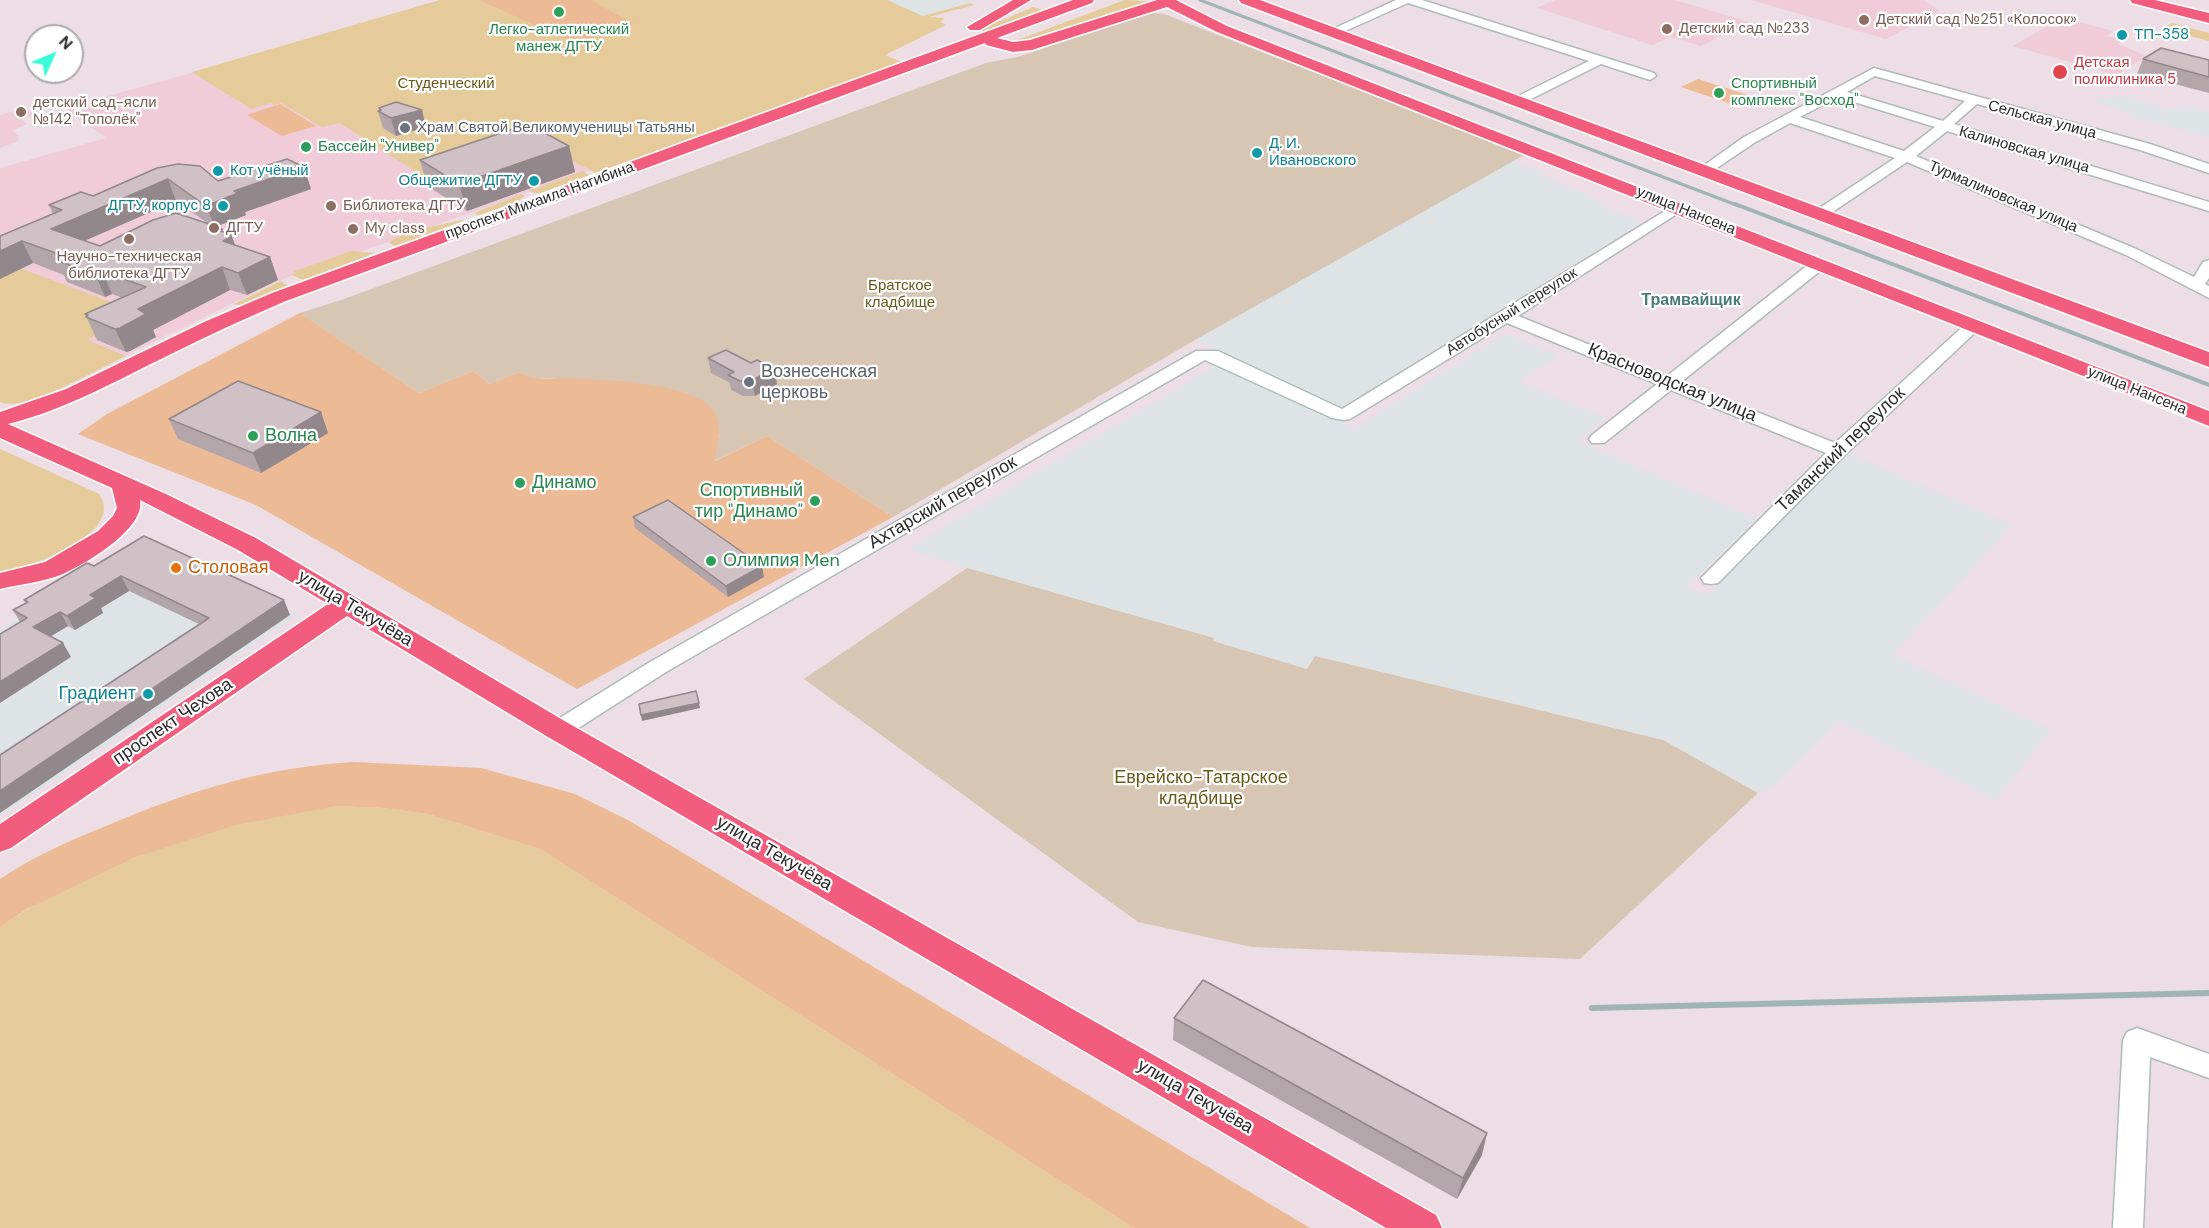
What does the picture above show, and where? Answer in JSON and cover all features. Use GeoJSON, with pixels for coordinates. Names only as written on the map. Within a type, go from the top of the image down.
{"type":"FeatureCollection","features":[{"type":"Feature","properties":{"kind":"main road"},"geometry":{"type":"LineString","coordinates":[[1024,0],[973,29],[982,38],[1013,47],[1032,45],[1166,1]]}},
{"type":"Feature","properties":{"kind":"main road","name":"проспект Михаила Нагибина"},"geometry":{"type":"LineString","coordinates":[[0,419],[45,407],[75,394],[237,313],[1087,0]]}},
{"type":"Feature","properties":{"kind":"main road","name":"проспект Михаила Нагибина"},"geometry":{"type":"LineString","coordinates":[[46,431],[203,343],[287,304],[982,38],[1105,0]]}},
{"type":"Feature","properties":{"kind":"main road"},"geometry":{"type":"LineString","coordinates":[[1246,0],[2209,360]]}},
{"type":"Feature","properties":{"kind":"main road"},"geometry":{"type":"LineString","coordinates":[[2137,0],[2209,18]]}},
{"type":"Feature","properties":{"kind":"main road"},"geometry":{"type":"LineString","coordinates":[[2165,0],[2209,11]]}},
{"type":"Feature","properties":{"kind":"main road","name":"улица Нансена"},"geometry":{"type":"LineString","coordinates":[[1166,1],[1222,29],[1678,207],[2209,419]]}},
{"type":"Feature","properties":{"kind":"main road","name":"улица Текучёва"},"geometry":{"type":"LineString","coordinates":[[0,429],[46,431],[124,485],[247,544],[558,730],[1422,1228]]}},
{"type":"Feature","properties":{"kind":"main road"},"geometry":{"type":"LineString","coordinates":[[0,601],[118,527],[129,508],[124,485]]}},
{"type":"Feature","properties":{"kind":"main road"},"geometry":{"type":"LineString","coordinates":[[0,581],[54,568]]}},
{"type":"Feature","properties":{"kind":"main road","name":"проспект Чехова"},"geometry":{"type":"LineString","coordinates":[[0,840],[346,604]]}},
{"type":"Feature","properties":{"kind":"street"},"geometry":{"type":"LineString","coordinates":[[1330,33],[1408,0],[1650,76]]}},
{"type":"Feature","properties":{"kind":"street"},"geometry":{"type":"LineString","coordinates":[[1517,102],[1600,60]]}},
{"type":"Feature","properties":{"kind":"street","name":"Сельская улица"},"geometry":{"type":"LineString","coordinates":[[1838,93],[1874,72],[2145,147],[2209,169]]}},
{"type":"Feature","properties":{"kind":"street"},"geometry":{"type":"LineString","coordinates":[[1703,171],[1749,140],[1838,93]]}},
{"type":"Feature","properties":{"kind":"street","name":"Калиновская улица"},"geometry":{"type":"LineString","coordinates":[[1838,93],[2209,207]]}},
{"type":"Feature","properties":{"kind":"street"},"geometry":{"type":"LineString","coordinates":[[1820,214],[1923,144],[1973,101]]}},
{"type":"Feature","properties":{"kind":"street","name":"Турмалиновская улица"},"geometry":{"type":"LineString","coordinates":[[1789,118],[1904,156],[2132,252],[2209,292]]}},
{"type":"Feature","properties":{"kind":"street","name":"Автобусный переулок"},"geometry":{"type":"LineString","coordinates":[[1206,354],[1344,415],[1506,317],[1678,207]]}},
{"type":"Feature","properties":{"kind":"street"},"geometry":{"type":"LineString","coordinates":[[1598,439],[1819,264]]}},
{"type":"Feature","properties":{"kind":"street"},"geometry":{"type":"LineString","coordinates":[[2193,283],[2199,281],[2209,266]]}},
{"type":"Feature","properties":{"kind":"street","name":"Красноводская улица"},"geometry":{"type":"LineString","coordinates":[[1506,317],[1671,381],[1838,451]]}},
{"type":"Feature","properties":{"kind":"street","name":"Таманский переулок"},"geometry":{"type":"LineString","coordinates":[[1711,578],[1838,451],[1974,326]]}},
{"type":"Feature","properties":{"kind":"street","name":"Ахтарский переулок"},"geometry":{"type":"LineString","coordinates":[[558,730],[669,661],[1206,354]]}},
{"type":"Feature","properties":{"kind":"street"},"geometry":{"type":"LineString","coordinates":[[2128,1228],[2137,1040],[2209,1066]]}},
{"type":"Feature","properties":{"kind":"shaded area","name":"Легко-атлетический манеж ДГТУ"},"geometry":{"type":"Polygon","coordinates":[[[479,0],[591,0],[634,24],[574,43],[479,0]]]}},
{"type":"Feature","properties":{"kind":"shaded area"},"geometry":{"type":"Polygon","coordinates":[[[887,0],[978,0],[923,16],[887,0]]]}},
{"type":"Feature","properties":{"kind":"shaded area","name":"Детский сад №233"},"geometry":{"type":"Polygon","coordinates":[[[1555,0],[1675,0],[1749,22],[1701,46],[1670,37],[1652,45],[1537,8],[1555,0]]]}},
{"type":"Feature","properties":{"kind":"shaded area","name":"Детский сад №251 «Колосок»"},"geometry":{"type":"Polygon","coordinates":[[[1751,0],[1923,0],[1940,11],[1886,39],[1751,0]]]}},
{"type":"Feature","properties":{"kind":"shaded area"},"geometry":{"type":"Polygon","coordinates":[[[2071,20],[2113,31],[2107,36],[2123,40],[2118,44],[2147,56],[2116,75],[2013,46],[2046,27],[2058,27],[2071,20]]]}},
{"type":"Feature","properties":{"kind":"shaded area","name":"ДГТУ"},"geometry":{"type":"Polygon","coordinates":[[[213,67],[297,98],[535,141],[591,170],[283,279],[32,401],[13,404],[0,402],[0,168],[106,138],[65,108],[213,67]]]}},
{"type":"Feature","properties":{"kind":"shaded area","name":"Спортивный комплекс \"Восход\""},"geometry":{"type":"Polygon","coordinates":[[[1698,79],[1757,98],[1740,107],[1681,87],[1698,79]]]}},
{"type":"Feature","properties":{"kind":"shaded area"},"geometry":{"type":"Polygon","coordinates":[[[2125,96],[2169,110],[2183,105],[2209,113],[2209,137],[2138,118],[2094,100],[2125,96]]]}},
{"type":"Feature","properties":{"kind":"shaded area"},"geometry":{"type":"Polygon","coordinates":[[[280,104],[316,126],[282,136],[247,115],[280,104]]]}},
{"type":"Feature","properties":{"kind":"shaded area"},"geometry":{"type":"Polygon","coordinates":[[[25,108],[34,115],[21,119],[27,124],[12,131],[19,136],[18,141],[0,148],[0,115],[25,108]]]}},
{"type":"Feature","properties":{"kind":"shaded area"},"geometry":{"type":"Polygon","coordinates":[[[1512,161],[1591,197],[1603,207],[1641,222],[1339,408],[1195,340],[1512,161]]]}},
{"type":"Feature","properties":{"kind":"shaded area","name":"Динамо"},"geometry":{"type":"Polygon","coordinates":[[[300,313],[419,393],[473,371],[490,384],[520,372],[546,379],[564,378],[647,384],[691,395],[707,404],[716,415],[719,432],[715,461],[767,436],[893,517],[577,689],[256,505],[78,434],[107,414],[300,313]]]}},
{"type":"Feature","properties":{"kind":"shaded area"},"geometry":{"type":"Polygon","coordinates":[[[1505,334],[1558,355],[1518,382],[1606,418],[1577,441],[1757,519],[1686,587],[1708,595],[1849,454],[2012,525],[1893,655],[2051,730],[1996,800],[1838,721],[1775,785],[1758,793],[1663,740],[1315,656],[1307,669],[1212,641],[1214,638],[908,549],[1219,364],[1355,428],[1505,334]]]}},
{"type":"Feature","properties":{"kind":"shaded area"},"geometry":{"type":"Polygon","coordinates":[[[145,545],[297,615],[0,816],[0,630],[145,545]]]}},
{"type":"Feature","properties":{"kind":"shaded area"},"geometry":{"type":"Polygon","coordinates":[[[354,762],[481,768],[575,794],[628,820],[1310,1228],[1134,1228],[540,849],[428,814],[384,808],[337,806],[235,825],[133,858],[27,909],[0,927],[0,879],[54,848],[170,801],[230,782],[291,769],[354,762]]]}},
{"type":"Feature","properties":{"kind":"green space","name":"Студенческий"},"geometry":{"type":"Polygon","coordinates":[[[440,0],[887,0],[923,16],[970,3],[974,5],[929,17],[945,18],[940,22],[946,25],[885,55],[904,63],[598,174],[536,142],[420,182],[418,180],[424,177],[340,123],[322,127],[281,103],[274,105],[271,103],[251,109],[192,72],[440,0]]]}},
{"type":"Feature","properties":{"kind":"green space"},"geometry":{"type":"Polygon","coordinates":[[[1125,0],[1155,2],[1027,44],[1012,42],[1125,0]]]}},
{"type":"Feature","properties":{"kind":"green space"},"geometry":{"type":"Polygon","coordinates":[[[1033,7],[1045,11],[985,33],[979,29],[994,20],[1001,21],[1033,7]]]}},
{"type":"Feature","properties":{"kind":"green space","name":"Братское кладбище"},"geometry":{"type":"Polygon","coordinates":[[[1164,14],[1526,154],[1195,340],[893,517],[767,436],[714,461],[719,434],[562,378],[531,379],[520,372],[490,384],[473,371],[419,393],[300,313],[344,299],[986,63],[1018,57],[1141,15],[1164,14]]]}},
{"type":"Feature","properties":{"kind":"green space"},"geometry":{"type":"Polygon","coordinates":[[[2172,23],[2209,33],[2209,41],[2162,29],[2172,23]]]}},
{"type":"Feature","properties":{"kind":"green space"},"geometry":{"type":"Polygon","coordinates":[[[583,171],[592,177],[552,192],[529,191],[583,171]]]}},
{"type":"Feature","properties":{"kind":"green space"},"geometry":{"type":"Polygon","coordinates":[[[521,194],[525,196],[520,199],[519,204],[482,217],[474,213],[521,194]]]}},
{"type":"Feature","properties":{"kind":"green space"},"geometry":{"type":"Polygon","coordinates":[[[464,221],[395,246],[389,243],[412,232],[464,221]]]}},
{"type":"Feature","properties":{"kind":"green space"},"geometry":{"type":"Polygon","coordinates":[[[351,251],[375,253],[303,280],[292,275],[295,271],[351,251]]]}},
{"type":"Feature","properties":{"kind":"green space"},"geometry":{"type":"Polygon","coordinates":[[[22,269],[140,313],[87,340],[126,356],[44,395],[11,404],[0,402],[0,278],[22,269]]]}},
{"type":"Feature","properties":{"kind":"green space"},"geometry":{"type":"Polygon","coordinates":[[[281,281],[291,288],[244,306],[234,304],[281,281]]]}},
{"type":"Feature","properties":{"kind":"green space"},"geometry":{"type":"Polygon","coordinates":[[[0,449],[99,494],[104,509],[99,523],[87,535],[51,557],[0,572],[0,449]]]}},
{"type":"Feature","properties":{"kind":"green space","name":"Еврейско-Татарское кладбище"},"geometry":{"type":"Polygon","coordinates":[[[967,568],[1214,638],[1213,641],[1307,669],[1315,656],[1663,740],[1758,793],[1580,959],[1252,947],[1138,922],[804,679],[967,568]]]}},
{"type":"Feature","properties":{"kind":"green space"},"geometry":{"type":"Polygon","coordinates":[[[337,806],[384,808],[428,814],[540,849],[1134,1228],[0,1228],[0,927],[26,910],[83,880],[173,843],[247,822],[337,806]]]}},
{"type":"Feature","properties":{"kind":"building"},"geometry":{"type":"Polygon","coordinates":[[[2161,48],[2209,60],[2209,77],[2143,59],[2161,48]]]}},
{"type":"Feature","properties":{"kind":"building"},"geometry":{"type":"Polygon","coordinates":[[[396,102],[422,110],[391,118],[378,111],[381,110],[379,108],[396,102]]]}},
{"type":"Feature","properties":{"kind":"building"},"geometry":{"type":"Polygon","coordinates":[[[528,124],[569,146],[459,184],[420,160],[528,124]]]}},
{"type":"Feature","properties":{"kind":"building"},"geometry":{"type":"Polygon","coordinates":[[[287,159],[304,167],[234,191],[238,193],[206,206],[168,179],[51,229],[100,246],[153,220],[176,213],[218,227],[216,228],[222,229],[220,231],[231,234],[228,236],[231,237],[223,241],[270,257],[238,273],[222,267],[138,309],[146,314],[120,328],[115,329],[86,317],[88,315],[85,314],[146,287],[102,271],[95,274],[56,260],[64,256],[22,241],[0,251],[0,236],[62,210],[49,205],[81,192],[93,196],[157,168],[178,164],[200,166],[218,181],[287,159]]]}},
{"type":"Feature","properties":{"kind":"building"},"geometry":{"type":"Polygon","coordinates":[[[726,350],[751,363],[757,360],[775,369],[752,380],[740,381],[728,375],[734,372],[708,358],[726,350]]]}},
{"type":"Feature","properties":{"kind":"building"},"geometry":{"type":"Polygon","coordinates":[[[238,381],[321,412],[253,453],[169,419],[238,381]]]}},
{"type":"Feature","properties":{"kind":"building","name":"Олимпия Men"},"geometry":{"type":"Polygon","coordinates":[[[668,500],[762,566],[726,586],[633,517],[668,500]]]}},
{"type":"Feature","properties":{"kind":"building"},"geometry":{"type":"Polygon","coordinates":[[[144,536],[284,600],[0,791],[0,755],[209,618],[121,576],[90,595],[96,598],[67,616],[60,612],[33,627],[63,643],[0,682],[0,634],[27,618],[13,610],[28,602],[24,600],[87,563],[94,566],[144,536]]]}},
{"type":"Feature","properties":{"kind":"building"},"geometry":{"type":"Polygon","coordinates":[[[696,691],[699,703],[641,715],[639,704],[696,691]]]}},
{"type":"Feature","properties":{"kind":"building"},"geometry":{"type":"Polygon","coordinates":[[[1203,980],[1487,1133],[1463,1178],[1174,1018],[1203,980]]]}},
{"type":"Feature","properties":{"kind":"railway"},"geometry":{"type":"LineString","coordinates":[[1200,0],[1739,206]]}},
{"type":"Feature","properties":{"kind":"railway"},"geometry":{"type":"LineString","coordinates":[[1735,204],[2209,385]]}},
{"type":"Feature","properties":{"kind":"railway"},"geometry":{"type":"LineString","coordinates":[[1592,1008],[2209,993]]}},
{"type":"Feature","properties":{"kind":"place","name":"Легко-атлетический манеж ДГТУ"},"geometry":{"type":"Point","coordinates":[559,12]}},
{"type":"Feature","properties":{"kind":"place","name":"Детский сад №251 «Колосок»"},"geometry":{"type":"Point","coordinates":[1864,20]}},
{"type":"Feature","properties":{"kind":"place","name":"Детский сад №233"},"geometry":{"type":"Point","coordinates":[1667,29]}},
{"type":"Feature","properties":{"kind":"place","name":"ТП-358"},"geometry":{"type":"Point","coordinates":[2122,35]}},
{"type":"Feature","properties":{"kind":"place","name":"Детская поликлиника 5"},"geometry":{"type":"Point","coordinates":[2060,72]}},
{"type":"Feature","properties":{"kind":"place","name":"Спортивный комплекс \"Восход\""},"geometry":{"type":"Point","coordinates":[1719,93]}},
{"type":"Feature","properties":{"kind":"place","name":"детский сад-ясли №142 \"Тополёк\""},"geometry":{"type":"Point","coordinates":[21,112]}},
{"type":"Feature","properties":{"kind":"place","name":"Храм Святой Великомученицы Татьяны"},"geometry":{"type":"Point","coordinates":[405,128]}},
{"type":"Feature","properties":{"kind":"place","name":"Бассейн \"Универ\""},"geometry":{"type":"Point","coordinates":[306,147]}},
{"type":"Feature","properties":{"kind":"place","name":"Д. И. Ивановского"},"geometry":{"type":"Point","coordinates":[1257,153]}},
{"type":"Feature","properties":{"kind":"place","name":"Кот учёный"},"geometry":{"type":"Point","coordinates":[218,171]}},
{"type":"Feature","properties":{"kind":"place","name":"Общежитие ДГТУ"},"geometry":{"type":"Point","coordinates":[534,181]}},
{"type":"Feature","properties":{"kind":"place","name":"ДГТУ, корпус 8"},"geometry":{"type":"Point","coordinates":[223,206]}},
{"type":"Feature","properties":{"kind":"place","name":"Библиотека ДГТУ"},"geometry":{"type":"Point","coordinates":[331,206]}},
{"type":"Feature","properties":{"kind":"place","name":"ДГТУ"},"geometry":{"type":"Point","coordinates":[214,228]}},
{"type":"Feature","properties":{"kind":"place","name":"My class"},"geometry":{"type":"Point","coordinates":[353,229]}},
{"type":"Feature","properties":{"kind":"place","name":"Научно-техническая библиотека ДГТУ"},"geometry":{"type":"Point","coordinates":[129,239]}},
{"type":"Feature","properties":{"kind":"place","name":"Вознесенская церковь"},"geometry":{"type":"Point","coordinates":[749,382]}},
{"type":"Feature","properties":{"kind":"place","name":"Волна"},"geometry":{"type":"Point","coordinates":[253,436]}},
{"type":"Feature","properties":{"kind":"place","name":"Динамо"},"geometry":{"type":"Point","coordinates":[520,483]}},
{"type":"Feature","properties":{"kind":"place","name":"Спортивный тир \"Динамо\""},"geometry":{"type":"Point","coordinates":[815,501]}},
{"type":"Feature","properties":{"kind":"place","name":"Олимпия Men"},"geometry":{"type":"Point","coordinates":[711,561]}},
{"type":"Feature","properties":{"kind":"place","name":"Столовая"},"geometry":{"type":"Point","coordinates":[176,568]}},
{"type":"Feature","properties":{"kind":"place","name":"Градиент"},"geometry":{"type":"Point","coordinates":[148,694]}},
{"type":"Feature","properties":{"kind":"district","name":"Трамвайщик"},"geometry":{"type":"Point","coordinates":[1691,301]}}]}
